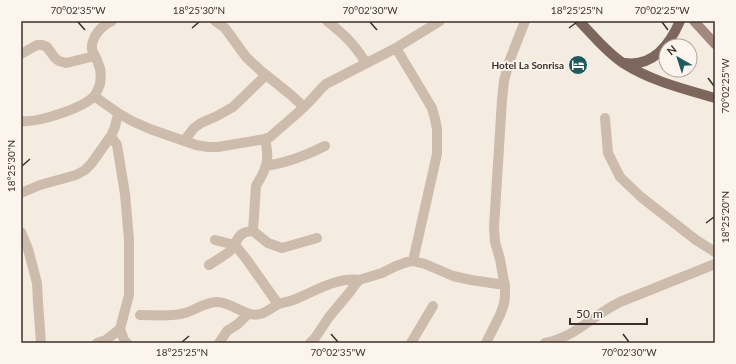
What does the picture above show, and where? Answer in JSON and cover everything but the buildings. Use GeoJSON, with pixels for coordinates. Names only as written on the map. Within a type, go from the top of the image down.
{"type":"FeatureCollection","features":[{"type":"Feature","properties":{"kind":"main road"},"geometry":{"type":"LineString","coordinates":[[579,21],[605,48],[623,63],[645,75],[673,86],[715,98]]}},
{"type":"Feature","properties":{"kind":"main road"},"geometry":{"type":"LineString","coordinates":[[623,63],[638,64],[647,61],[662,50],[675,33],[680,21]]}},
{"type":"Feature","properties":{"kind":"main road"},"geometry":{"type":"LineString","coordinates":[[694,21],[715,44]]}},
{"type":"Feature","properties":{"kind":"street"},"geometry":{"type":"LineString","coordinates":[[21,121],[25,122],[59,114],[83,104],[94,96],[100,85],[101,76],[98,63],[92,49],[93,41],[98,32],[112,21]]}},
{"type":"Feature","properties":{"kind":"street"},"geometry":{"type":"LineString","coordinates":[[215,21],[227,25],[246,57],[304,107]]}},
{"type":"Feature","properties":{"kind":"street"},"geometry":{"type":"LineString","coordinates":[[327,21],[348,38],[366,63]]}},
{"type":"Feature","properties":{"kind":"street"},"geometry":{"type":"LineString","coordinates":[[94,96],[132,121],[196,145],[218,147],[265,139],[270,137],[304,107],[326,84],[396,48],[440,21]]}},
{"type":"Feature","properties":{"kind":"street"},"geometry":{"type":"LineString","coordinates":[[486,343],[500,314],[505,296],[505,285],[495,242],[494,227],[502,100],[504,81],[509,62],[524,21]]}},
{"type":"Feature","properties":{"kind":"street"},"geometry":{"type":"LineString","coordinates":[[21,54],[37,45],[42,45],[47,47],[59,61],[66,63],[94,56]]}},
{"type":"Feature","properties":{"kind":"street"},"geometry":{"type":"LineString","coordinates":[[396,48],[432,108],[436,119],[437,129],[437,154],[413,261]]}},
{"type":"Feature","properties":{"kind":"street"},"geometry":{"type":"LineString","coordinates":[[184,141],[194,128],[201,122],[217,116],[233,107],[266,75]]}},
{"type":"Feature","properties":{"kind":"street"},"geometry":{"type":"LineString","coordinates":[[21,193],[40,185],[76,175],[85,170],[111,136],[118,113]]}},
{"type":"Feature","properties":{"kind":"street"},"geometry":{"type":"LineString","coordinates":[[605,118],[608,153],[620,177],[641,197],[696,240],[715,252]]}},
{"type":"Feature","properties":{"kind":"street"},"geometry":{"type":"LineString","coordinates":[[111,136],[117,145],[125,194],[129,240],[129,295],[120,329],[124,340],[127,343]]}},
{"type":"Feature","properties":{"kind":"street"},"geometry":{"type":"LineString","coordinates":[[253,231],[256,186],[266,166],[268,154],[265,139]]}},
{"type":"Feature","properties":{"kind":"street"},"geometry":{"type":"LineString","coordinates":[[266,166],[289,161],[325,146]]}},
{"type":"Feature","properties":{"kind":"street"},"geometry":{"type":"LineString","coordinates":[[209,265],[230,251],[235,245],[238,236],[246,231],[253,231],[268,243],[282,248],[316,238]]}},
{"type":"Feature","properties":{"kind":"street"},"geometry":{"type":"LineString","coordinates":[[21,232],[28,249],[37,284],[41,343]]}},
{"type":"Feature","properties":{"kind":"street"},"geometry":{"type":"LineString","coordinates":[[215,240],[235,245],[278,304]]}},
{"type":"Feature","properties":{"kind":"street"},"geometry":{"type":"LineString","coordinates":[[140,315],[176,315],[217,302],[226,304],[248,314],[258,314],[269,311],[278,304],[292,301],[333,284],[352,279],[359,280],[413,261],[425,264],[453,276],[505,285]]}},
{"type":"Feature","properties":{"kind":"street"},"geometry":{"type":"LineString","coordinates":[[545,343],[570,334],[620,302],[715,264]]}},
{"type":"Feature","properties":{"kind":"street"},"geometry":{"type":"LineString","coordinates":[[310,343],[359,280]]}},
{"type":"Feature","properties":{"kind":"street"},"geometry":{"type":"LineString","coordinates":[[411,343],[433,306]]}},
{"type":"Feature","properties":{"kind":"street"},"geometry":{"type":"LineString","coordinates":[[219,343],[227,331],[238,324],[248,314]]}},
{"type":"Feature","properties":{"kind":"street"},"geometry":{"type":"LineString","coordinates":[[97,343],[106,340],[120,329]]}},
{"type":"Feature","properties":{"kind":"place","name":"Hotel La Sonrisa"},"geometry":{"type":"Point","coordinates":[578,65]}}]}
